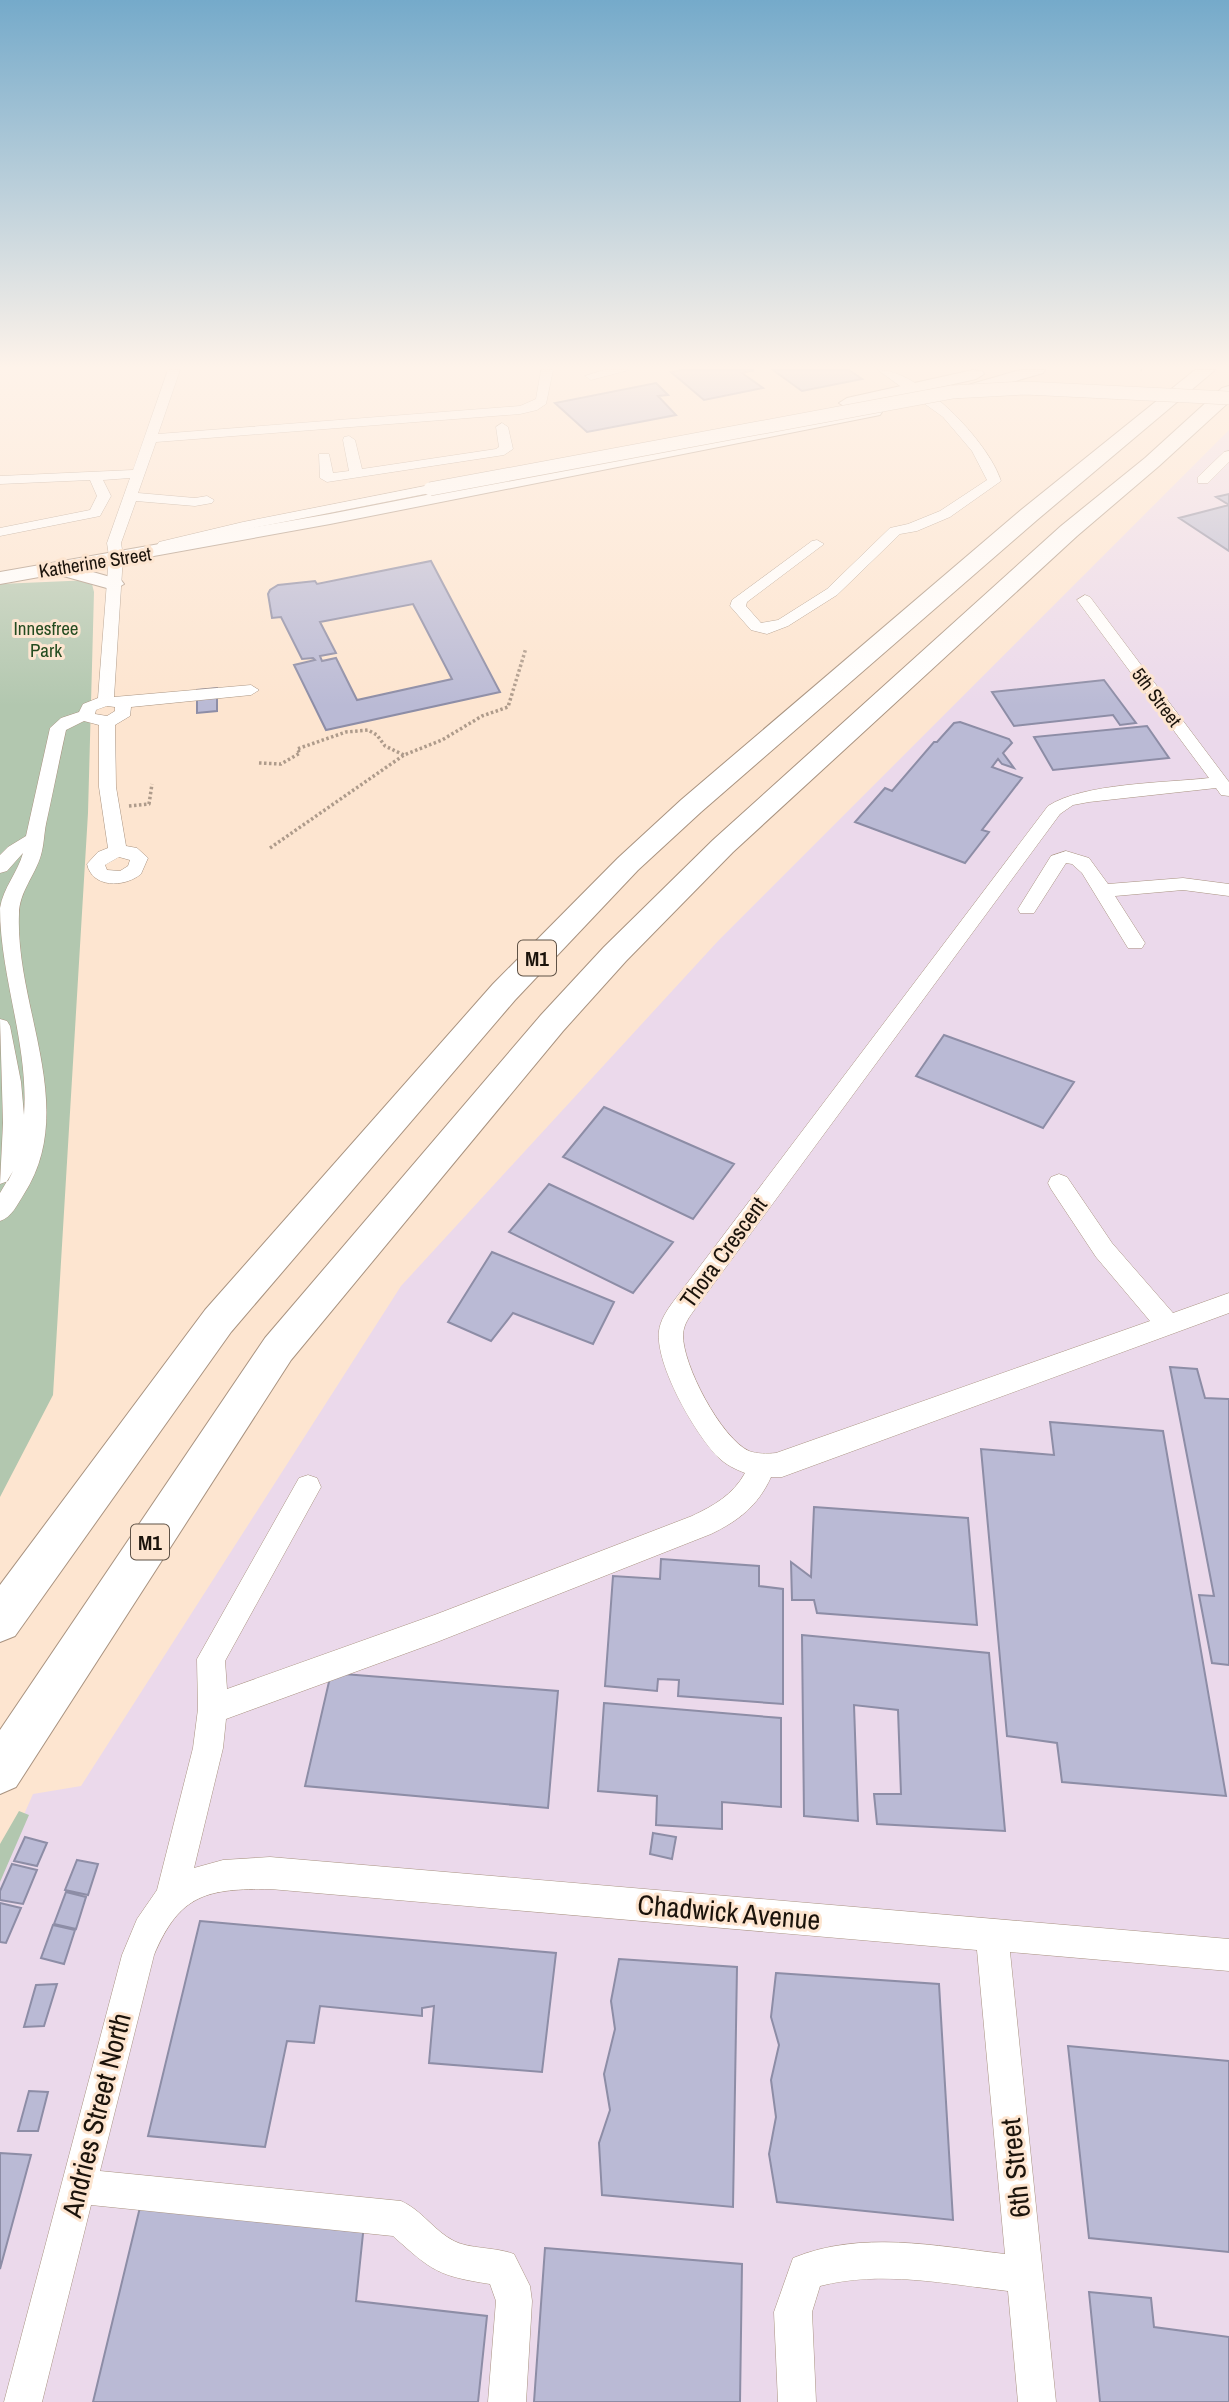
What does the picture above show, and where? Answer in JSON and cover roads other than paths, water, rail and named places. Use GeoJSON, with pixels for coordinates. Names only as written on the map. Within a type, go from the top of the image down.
{"type":"FeatureCollection","features":[{"type":"Feature","properties":{"kind":"highway","name":"M1"},"geometry":{"type":"LineString","coordinates":[[0,1621],[218,1321],[504,992],[628,864],[691,806],[1069,482]]}},
{"type":"Feature","properties":{"kind":"highway","name":"M1"},"geometry":{"type":"LineString","coordinates":[[11,1753],[278,1349],[561,1013],[615,954],[723,846],[1069,531],[1128,482]]}},
{"type":"Feature","properties":{"kind":"highway"},"geometry":{"type":"LineString","coordinates":[[0,1779],[11,1753]]}},
{"type":"Feature","properties":{"kind":"main road","name":"Katherine Street"},"geometry":{"type":"LineString","coordinates":[[0,566],[115,549],[450,482]]}},
{"type":"Feature","properties":{"kind":"main road","name":"Katherine Street"},"geometry":{"type":"LineString","coordinates":[[0,578],[43,570],[115,549],[151,552],[508,482]]}},
{"type":"Feature","properties":{"kind":"main road"},"geometry":{"type":"LineString","coordinates":[[43,570],[89,575],[114,584]]}},
{"type":"Feature","properties":{"kind":"street"},"geometry":{"type":"LineString","coordinates":[[0,532],[95,513],[104,496],[97,482]]}},
{"type":"Feature","properties":{"kind":"street"},"geometry":{"type":"LineString","coordinates":[[118,851],[108,811],[105,776],[107,722],[118,706],[115,549],[136,482]]}},
{"type":"Feature","properties":{"kind":"street"},"geometry":{"type":"LineString","coordinates":[[115,549],[467,482]]}},
{"type":"Feature","properties":{"kind":"street"},"geometry":{"type":"LineString","coordinates":[[817,544],[740,600],[738,606],[755,627],[767,629],[783,623],[832,592],[895,530],[912,528],[944,514],[992,482]]}},
{"type":"Feature","properties":{"kind":"street"},"geometry":{"type":"LineString","coordinates":[[130,496],[195,502],[208,500]]}},
{"type":"Feature","properties":{"kind":"street","name":"5th Street"},"geometry":{"type":"LineString","coordinates":[[1085,600],[1225,788]]}},
{"type":"Feature","properties":{"kind":"street"},"geometry":{"type":"LineString","coordinates":[[0,1212],[34,1148],[37,1120],[36,1087],[5,913],[35,852],[34,839],[58,728],[86,715],[89,707],[252,696]]}},
{"type":"Feature","properties":{"kind":"street"},"geometry":{"type":"LineString","coordinates":[[86,715],[92,720],[107,722]]}},
{"type":"Feature","properties":{"kind":"street","name":"Thora Crescent"},"geometry":{"type":"LineString","coordinates":[[1225,788],[1089,797],[1068,801],[1054,810],[686,1302],[671,1330],[671,1346],[676,1362],[710,1431],[723,1448],[737,1458],[762,1466],[801,1461],[1229,1303]]}},
{"type":"Feature","properties":{"kind":"street"},"geometry":{"type":"LineString","coordinates":[[0,867],[14,851],[34,839]]}},
{"type":"Feature","properties":{"kind":"street"},"geometry":{"type":"LineString","coordinates":[[1027,909],[1057,860],[1072,857],[1085,863],[1135,943]]}},
{"type":"Feature","properties":{"kind":"street"},"geometry":{"type":"LineString","coordinates":[[1103,891],[1183,884],[1229,890]]}},
{"type":"Feature","properties":{"kind":"street"},"geometry":{"type":"LineString","coordinates":[[0,1026],[13,1105],[13,1138],[0,1175]]}},
{"type":"Feature","properties":{"kind":"street"},"geometry":{"type":"LineString","coordinates":[[1059,1183],[1104,1250],[1168,1325]]}},
{"type":"Feature","properties":{"kind":"street"},"geometry":{"type":"LineString","coordinates":[[213,1709],[437,1628],[701,1525],[740,1503],[752,1489],[762,1466]]}},
{"type":"Feature","properties":{"kind":"street"},"geometry":{"type":"LineString","coordinates":[[171,1898],[208,1748],[213,1709],[210,1668],[215,1648],[308,1487]]}},
{"type":"Feature","properties":{"kind":"street","name":"Andries Street North"},"geometry":{"type":"LineString","coordinates":[[23,2402],[138,1955],[157,1913],[171,1898],[200,1880],[228,1873]]}},
{"type":"Feature","properties":{"kind":"street","name":"Chadwick Avenue"},"geometry":{"type":"LineString","coordinates":[[228,1873],[270,1873],[1229,1955]]}},
{"type":"Feature","properties":{"kind":"street","name":"6th Street"},"geometry":{"type":"LineString","coordinates":[[992,1934],[1037,2402]]}},
{"type":"Feature","properties":{"kind":"street"},"geometry":{"type":"LineString","coordinates":[[78,2186],[401,2219],[442,2255],[453,2260],[501,2267],[512,2286],[514,2301],[507,2402]]}},
{"type":"Feature","properties":{"kind":"street"},"geometry":{"type":"LineString","coordinates":[[797,2402],[793,2312],[806,2272],[831,2263],[873,2259],[1026,2275]]}},
{"type":"Feature","properties":{"kind":"park label","name":"Innesfree Park"},"geometry":{"type":"Point","coordinates":[46,639]}}]}
